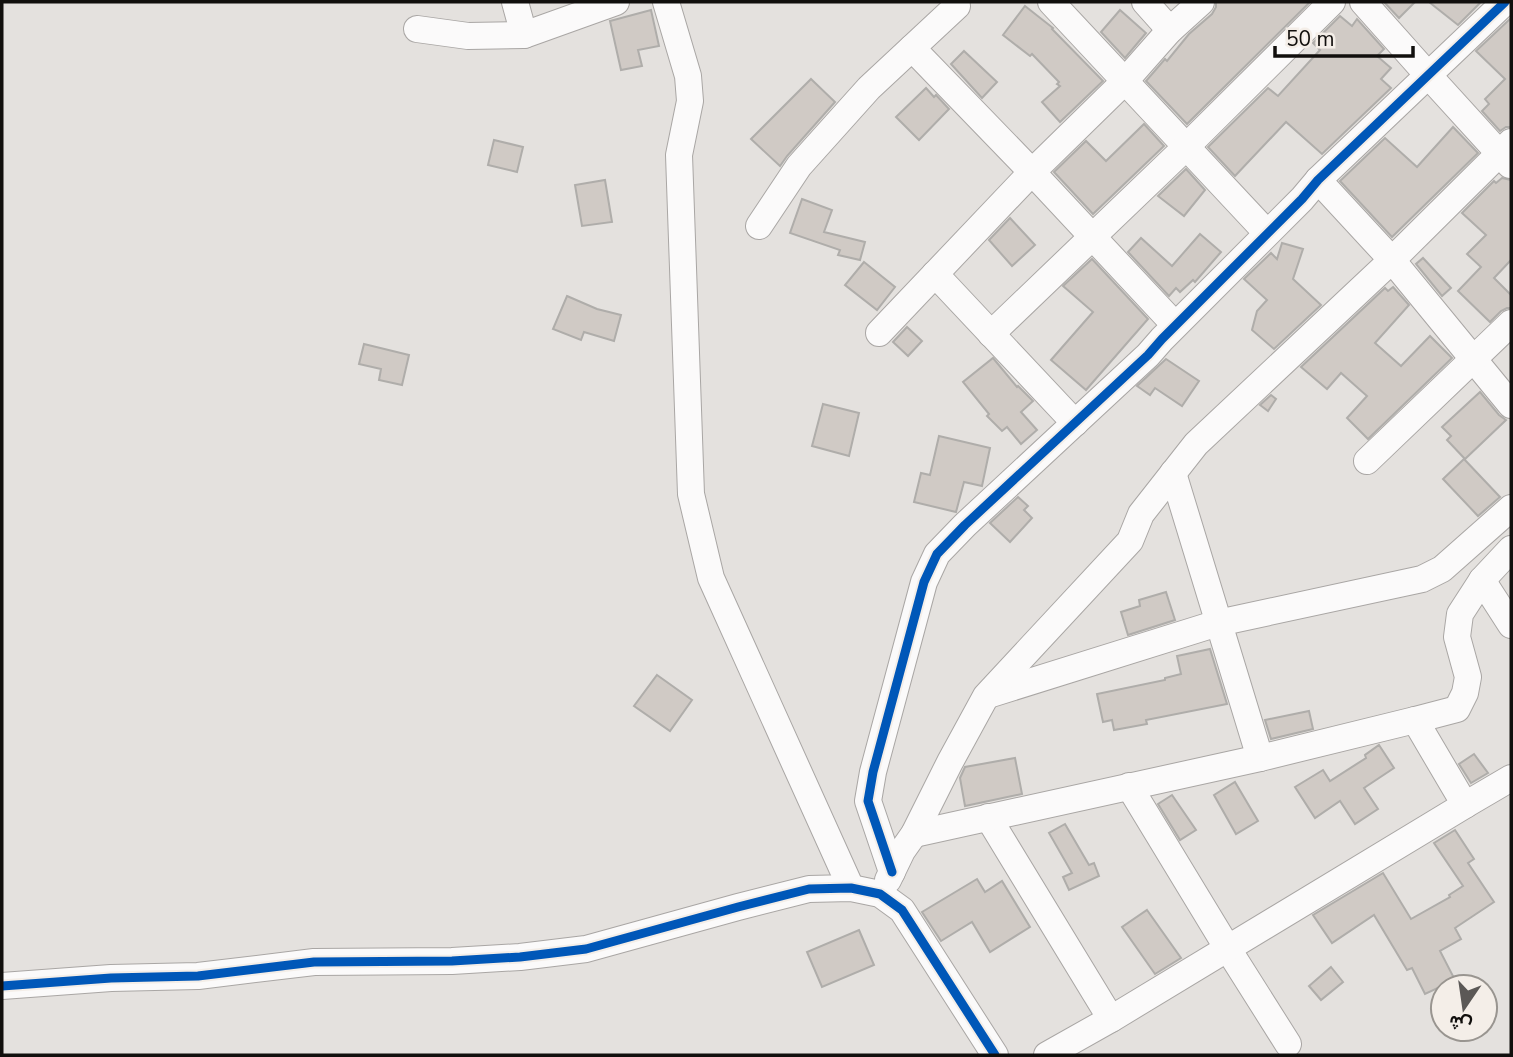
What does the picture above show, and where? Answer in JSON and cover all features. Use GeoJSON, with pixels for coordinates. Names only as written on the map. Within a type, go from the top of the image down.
{"type":"FeatureCollection","features":[{"type":"Feature","properties":{"kind":"street"},"geometry":{"type":"LineString","coordinates":[[515,2],[524,34]]}},
{"type":"Feature","properties":{"kind":"street"},"geometry":{"type":"LineString","coordinates":[[417,29],[468,36],[524,34],[616,2]]}},
{"type":"Feature","properties":{"kind":"street"},"geometry":{"type":"LineString","coordinates":[[666,2],[688,76],[690,101],[679,166],[691,494],[711,578],[851,888]]}},
{"type":"Feature","properties":{"kind":"street"},"geometry":{"type":"LineString","coordinates":[[1051,2],[1267,233]]}},
{"type":"Feature","properties":{"kind":"street"},"geometry":{"type":"LineString","coordinates":[[1145,2],[1170,30]]}},
{"type":"Feature","properties":{"kind":"street"},"geometry":{"type":"LineString","coordinates":[[878,333],[1032,172],[1125,81],[1170,30],[1201,2]]}},
{"type":"Feature","properties":{"kind":"street"},"geometry":{"type":"LineString","coordinates":[[992,334],[1332,2]]}},
{"type":"Feature","properties":{"kind":"street"},"geometry":{"type":"LineString","coordinates":[[886,883],[986,696],[1130,541],[1141,514],[1196,444],[1507,154],[1428,75],[1363,2]]}},
{"type":"Feature","properties":{"kind":"street"},"geometry":{"type":"LineString","coordinates":[[995,1055],[886,883],[868,801],[873,772],[924,582],[937,554],[1148,355],[1318,180],[1505,2]]}},
{"type":"Feature","properties":{"kind":"street"},"geometry":{"type":"LineString","coordinates":[[759,226],[799,166],[869,88],[957,3]]}},
{"type":"Feature","properties":{"kind":"street"},"geometry":{"type":"LineString","coordinates":[[912,48],[1175,325]]}},
{"type":"Feature","properties":{"kind":"street"},"geometry":{"type":"LineString","coordinates":[[1318,180],[1392,260],[1511,405]]}},
{"type":"Feature","properties":{"kind":"street"},"geometry":{"type":"LineString","coordinates":[[934,274],[1075,423]]}},
{"type":"Feature","properties":{"kind":"street"},"geometry":{"type":"LineString","coordinates":[[1367,461],[1511,323]]}},
{"type":"Feature","properties":{"kind":"street"},"geometry":{"type":"LineString","coordinates":[[1173,473],[1260,758]]}},
{"type":"Feature","properties":{"kind":"street"},"geometry":{"type":"LineString","coordinates":[[986,696],[1218,623],[1422,579],[1442,569],[1511,508]]}},
{"type":"Feature","properties":{"kind":"street"},"geometry":{"type":"LineString","coordinates":[[914,834],[1260,758],[1457,709],[1465,693],[1468,677],[1457,637],[1460,614],[1482,580],[1511,550]]}},
{"type":"Feature","properties":{"kind":"street"},"geometry":{"type":"LineString","coordinates":[[1482,580],[1511,625]]}},
{"type":"Feature","properties":{"kind":"street"},"geometry":{"type":"LineString","coordinates":[[1415,720],[1465,805]]}},
{"type":"Feature","properties":{"kind":"street"},"geometry":{"type":"LineString","coordinates":[[1047,1055],[1511,778]]}},
{"type":"Feature","properties":{"kind":"street"},"geometry":{"type":"LineString","coordinates":[[1129,786],[1288,1044]]}},
{"type":"Feature","properties":{"kind":"street"},"geometry":{"type":"LineString","coordinates":[[988,817],[1111,1019]]}},
{"type":"Feature","properties":{"kind":"street"},"geometry":{"type":"LineString","coordinates":[[2,986],[111,978],[198,976],[314,962],[453,961],[586,950],[809,889],[851,888],[886,883]]}},
{"type":"Feature","properties":{"kind":"building"},"geometry":{"type":"Polygon","coordinates":[[[1216,2],[1310,2],[1187,124],[1146,81],[1189,34],[1212,14],[1216,2]]]}},
{"type":"Feature","properties":{"kind":"building"},"geometry":{"type":"Polygon","coordinates":[[[1384,2],[1415,2],[1399,18],[1384,2]]]}},
{"type":"Feature","properties":{"kind":"building"},"geometry":{"type":"Polygon","coordinates":[[[1429,2],[1481,2],[1458,25],[1429,2]]]}},
{"type":"Feature","properties":{"kind":"building"},"geometry":{"type":"Polygon","coordinates":[[[1025,6],[1053,28],[1103,81],[1060,122],[1042,102],[1060,86],[1057,84],[1059,82],[1032,54],[1030,56],[1003,35],[1025,6]]]}},
{"type":"Feature","properties":{"kind":"building"},"geometry":{"type":"Polygon","coordinates":[[[651,10],[659,46],[638,50],[642,66],[621,70],[610,21],[651,10]]]}},
{"type":"Feature","properties":{"kind":"building"},"geometry":{"type":"Polygon","coordinates":[[[1120,10],[1146,33],[1125,58],[1101,32],[1120,10]]]}},
{"type":"Feature","properties":{"kind":"building"},"geometry":{"type":"Polygon","coordinates":[[[1340,16],[1352,26],[1357,19],[1384,49],[1377,56],[1391,68],[1381,79],[1391,88],[1322,154],[1286,122],[1235,176],[1208,147],[1268,88],[1278,96],[1320,50],[1313,43],[1340,16]]]}},
{"type":"Feature","properties":{"kind":"building"},"geometry":{"type":"Polygon","coordinates":[[[1511,18],[1511,127],[1500,131],[1482,111],[1489,104],[1485,99],[1505,79],[1476,51],[1511,18]]]}},
{"type":"Feature","properties":{"kind":"building"},"geometry":{"type":"Polygon","coordinates":[[[964,51],[997,82],[982,98],[951,64],[964,51]]]}},
{"type":"Feature","properties":{"kind":"building"},"geometry":{"type":"Polygon","coordinates":[[[811,79],[835,102],[780,166],[751,139],[811,79]]]}},
{"type":"Feature","properties":{"kind":"building"},"geometry":{"type":"Polygon","coordinates":[[[926,88],[949,109],[919,140],[896,117],[926,88]]]}},
{"type":"Feature","properties":{"kind":"building"},"geometry":{"type":"Polygon","coordinates":[[[1144,124],[1164,146],[1093,214],[1054,172],[1086,141],[1106,161],[1144,124]]]}},
{"type":"Feature","properties":{"kind":"building"},"geometry":{"type":"Polygon","coordinates":[[[1453,127],[1478,153],[1392,237],[1340,181],[1385,138],[1417,167],[1453,127]]]}},
{"type":"Feature","properties":{"kind":"building"},"geometry":{"type":"Polygon","coordinates":[[[494,140],[523,147],[517,172],[488,165],[494,140]]]}},
{"type":"Feature","properties":{"kind":"building"},"geometry":{"type":"Polygon","coordinates":[[[1186,169],[1205,190],[1184,216],[1158,196],[1186,169]]]}},
{"type":"Feature","properties":{"kind":"building"},"geometry":{"type":"Polygon","coordinates":[[[1502,178],[1511,180],[1511,260],[1494,278],[1511,295],[1511,308],[1501,311],[1490,322],[1458,291],[1481,267],[1467,254],[1486,235],[1462,213],[1494,181],[1496,183],[1502,178]]]}},
{"type":"Feature","properties":{"kind":"building"},"geometry":{"type":"Polygon","coordinates":[[[605,180],[612,222],[582,226],[575,185],[605,180]]]}},
{"type":"Feature","properties":{"kind":"building"},"geometry":{"type":"Polygon","coordinates":[[[802,199],[832,210],[824,232],[865,242],[860,260],[838,255],[840,250],[790,233],[802,199]]]}},
{"type":"Feature","properties":{"kind":"building"},"geometry":{"type":"Polygon","coordinates":[[[1010,218],[1035,245],[1012,266],[989,240],[1010,218]]]}},
{"type":"Feature","properties":{"kind":"building"},"geometry":{"type":"Polygon","coordinates":[[[1200,234],[1221,252],[1195,282],[1193,280],[1180,292],[1176,288],[1169,296],[1128,252],[1141,238],[1172,266],[1200,234]]]}},
{"type":"Feature","properties":{"kind":"building"},"geometry":{"type":"Polygon","coordinates":[[[1282,243],[1303,249],[1293,279],[1321,305],[1274,349],[1252,330],[1257,311],[1267,300],[1244,279],[1271,253],[1277,259],[1282,243]]]}},
{"type":"Feature","properties":{"kind":"building"},"geometry":{"type":"Polygon","coordinates":[[[1423,258],[1451,288],[1442,296],[1416,264],[1423,258]]]}},
{"type":"Feature","properties":{"kind":"building"},"geometry":{"type":"Polygon","coordinates":[[[1092,259],[1148,319],[1086,390],[1051,360],[1093,312],[1063,286],[1092,259]]]}},
{"type":"Feature","properties":{"kind":"building"},"geometry":{"type":"Polygon","coordinates":[[[864,262],[895,287],[877,310],[845,285],[864,262]]]}},
{"type":"Feature","properties":{"kind":"building"},"geometry":{"type":"Polygon","coordinates":[[[1393,287],[1409,305],[1375,343],[1401,366],[1430,336],[1452,358],[1368,439],[1347,418],[1367,396],[1341,373],[1327,389],[1301,367],[1385,288],[1388,291],[1393,287]]]}},
{"type":"Feature","properties":{"kind":"building"},"geometry":{"type":"Polygon","coordinates":[[[567,296],[597,309],[621,315],[614,341],[584,332],[581,340],[553,329],[567,296]]]}},
{"type":"Feature","properties":{"kind":"building"},"geometry":{"type":"Polygon","coordinates":[[[907,327],[922,341],[908,356],[893,342],[907,327]]]}},
{"type":"Feature","properties":{"kind":"building"},"geometry":{"type":"Polygon","coordinates":[[[364,344],[409,355],[402,385],[379,380],[381,369],[359,364],[364,344]]]}},
{"type":"Feature","properties":{"kind":"building"},"geometry":{"type":"Polygon","coordinates":[[[993,358],[1017,387],[1033,401],[1021,412],[1037,430],[1021,444],[1007,427],[1002,431],[987,416],[989,414],[963,382],[993,358]]]}},
{"type":"Feature","properties":{"kind":"building"},"geometry":{"type":"Polygon","coordinates":[[[1166,359],[1199,381],[1182,406],[1155,388],[1150,395],[1137,386],[1166,359]]]}},
{"type":"Feature","properties":{"kind":"building"},"geometry":{"type":"Polygon","coordinates":[[[1480,392],[1506,420],[1465,459],[1447,440],[1451,436],[1442,427],[1480,392]]]}},
{"type":"Feature","properties":{"kind":"building"},"geometry":{"type":"Polygon","coordinates":[[[1271,395],[1276,399],[1268,411],[1260,405],[1271,395]]]}},
{"type":"Feature","properties":{"kind":"building"},"geometry":{"type":"Polygon","coordinates":[[[823,404],[859,413],[849,456],[812,446],[823,404]]]}},
{"type":"Feature","properties":{"kind":"building"},"geometry":{"type":"Polygon","coordinates":[[[939,436],[990,448],[982,486],[964,482],[956,512],[914,502],[921,473],[930,475],[939,436]]]}},
{"type":"Feature","properties":{"kind":"building"},"geometry":{"type":"Polygon","coordinates":[[[1464,459],[1500,497],[1478,516],[1443,479],[1464,459]]]}},
{"type":"Feature","properties":{"kind":"building"},"geometry":{"type":"Polygon","coordinates":[[[1018,497],[1028,506],[1024,510],[1032,518],[1010,542],[990,523],[1018,497]]]}},
{"type":"Feature","properties":{"kind":"building"},"geometry":{"type":"Polygon","coordinates":[[[1166,592],[1175,620],[1128,635],[1121,612],[1140,606],[1139,600],[1166,592]]]}},
{"type":"Feature","properties":{"kind":"building"},"geometry":{"type":"Polygon","coordinates":[[[1210,649],[1227,704],[1146,720],[1147,724],[1114,730],[1112,720],[1103,722],[1097,694],[1165,680],[1181,674],[1177,656],[1210,649]]]}},
{"type":"Feature","properties":{"kind":"building"},"geometry":{"type":"Polygon","coordinates":[[[657,675],[692,700],[670,731],[634,706],[657,675]]]}},
{"type":"Feature","properties":{"kind":"building"},"geometry":{"type":"Polygon","coordinates":[[[1309,711],[1313,729],[1271,739],[1265,720],[1309,711]]]}},
{"type":"Feature","properties":{"kind":"building"},"geometry":{"type":"Polygon","coordinates":[[[1379,745],[1394,768],[1364,788],[1378,809],[1355,824],[1340,801],[1315,818],[1295,787],[1323,770],[1330,781],[1366,758],[1365,755],[1379,745]]]}},
{"type":"Feature","properties":{"kind":"building"},"geometry":{"type":"Polygon","coordinates":[[[1474,754],[1488,773],[1471,783],[1459,764],[1474,754]]]}},
{"type":"Feature","properties":{"kind":"building"},"geometry":{"type":"Polygon","coordinates":[[[1015,758],[1022,794],[965,806],[960,778],[965,767],[1015,758]]]}},
{"type":"Feature","properties":{"kind":"building"},"geometry":{"type":"Polygon","coordinates":[[[1235,782],[1258,821],[1236,834],[1214,795],[1235,782]]]}},
{"type":"Feature","properties":{"kind":"building"},"geometry":{"type":"Polygon","coordinates":[[[1172,795],[1196,830],[1180,840],[1158,804],[1172,795]]]}},
{"type":"Feature","properties":{"kind":"building"},"geometry":{"type":"Polygon","coordinates":[[[1065,824],[1089,865],[1094,863],[1099,876],[1069,890],[1063,877],[1072,873],[1049,833],[1065,824]]]}},
{"type":"Feature","properties":{"kind":"building"},"geometry":{"type":"Polygon","coordinates":[[[1455,830],[1474,859],[1468,863],[1494,902],[1455,928],[1461,939],[1440,951],[1451,973],[1429,973],[1429,992],[1425,994],[1412,968],[1407,970],[1374,915],[1332,943],[1313,915],[1383,873],[1411,919],[1450,897],[1449,895],[1463,886],[1434,843],[1455,830]]]}},
{"type":"Feature","properties":{"kind":"building"},"geometry":{"type":"Polygon","coordinates":[[[977,879],[985,892],[1002,881],[1030,927],[990,952],[972,922],[941,941],[922,912],[977,879]]]}},
{"type":"Feature","properties":{"kind":"building"},"geometry":{"type":"Polygon","coordinates":[[[1147,910],[1181,958],[1155,974],[1122,927],[1147,910]]]}},
{"type":"Feature","properties":{"kind":"building"},"geometry":{"type":"Polygon","coordinates":[[[859,930],[874,965],[822,987],[807,952],[859,930]]]}},
{"type":"Feature","properties":{"kind":"building"},"geometry":{"type":"Polygon","coordinates":[[[1331,967],[1343,982],[1321,1000],[1309,986],[1331,967]]]}},
{"type":"Feature","properties":{"kind":"cycle path"},"geometry":{"type":"LineString","coordinates":[[892,872],[868,801],[873,772],[924,582],[937,554],[1148,355],[1318,180],[1505,2]]}},
{"type":"Feature","properties":{"kind":"cycle path"},"geometry":{"type":"LineString","coordinates":[[2,986],[111,978],[198,976],[314,962],[452,961],[520,957],[586,949],[809,889],[851,888],[880,894],[902,910],[995,1055]]}}]}
